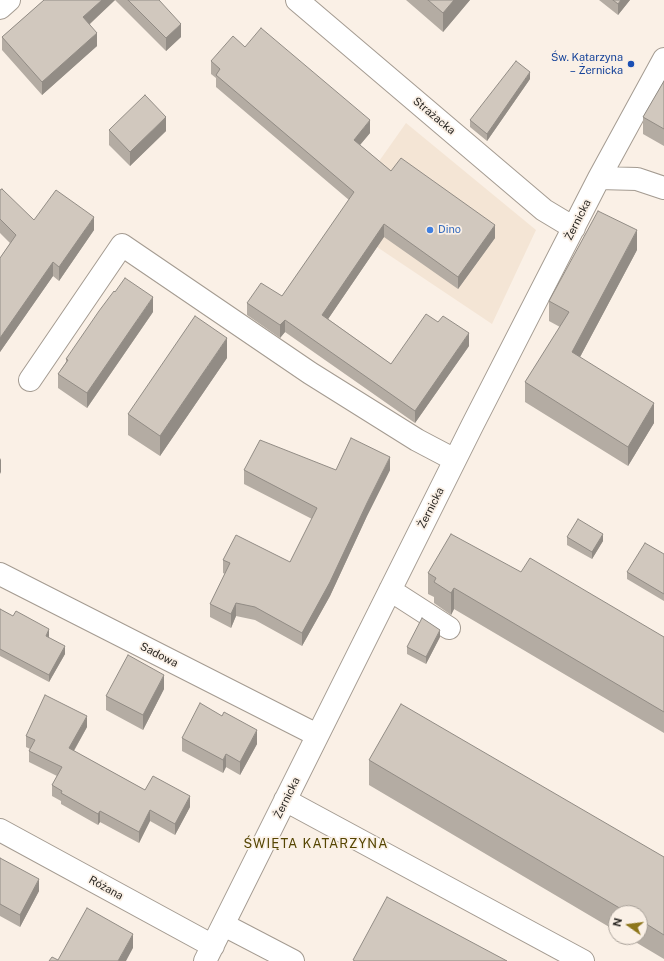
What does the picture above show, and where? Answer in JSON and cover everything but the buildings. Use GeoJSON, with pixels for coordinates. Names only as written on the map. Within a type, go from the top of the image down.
{"type":"FeatureCollection","features":[{"type":"Feature","properties":{"kind":"street"},"geometry":{"type":"LineString","coordinates":[[0,8],[9,0]]}},
{"type":"Feature","properties":{"kind":"street","name":"Strażacka"},"geometry":{"type":"LineString","coordinates":[[297,0],[544,210],[574,228]]}},
{"type":"Feature","properties":{"kind":"street","name":"Żernicka"},"geometry":{"type":"LineString","coordinates":[[209,954],[455,460],[599,178],[664,59]]}},
{"type":"Feature","properties":{"kind":"street"},"geometry":{"type":"LineString","coordinates":[[599,178],[637,179],[664,188]]}},
{"type":"Feature","properties":{"kind":"street"},"geometry":{"type":"LineString","coordinates":[[30,380],[122,245],[310,373],[417,440],[455,460]]}},
{"type":"Feature","properties":{"kind":"street","name":"Sadowa"},"geometry":{"type":"LineString","coordinates":[[0,574],[318,736]]}},
{"type":"Feature","properties":{"kind":"street"},"geometry":{"type":"LineString","coordinates":[[390,590],[449,628]]}},
{"type":"Feature","properties":{"kind":"street"},"geometry":{"type":"LineString","coordinates":[[285,800],[583,961]]}},
{"type":"Feature","properties":{"kind":"street","name":"Różana"},"geometry":{"type":"LineString","coordinates":[[0,830],[209,954]]}},
{"type":"Feature","properties":{"kind":"street"},"geometry":{"type":"LineString","coordinates":[[224,925],[293,961]]}},
{"type":"Feature","properties":{"kind":"shaded area"},"geometry":{"type":"Polygon","coordinates":[[[406,123],[536,230],[492,324],[377,247],[339,218],[406,123]]]}},
{"type":"Feature","properties":{"kind":"place","name":"Św. Katarzyna – Żernicka"},"geometry":{"type":"Point","coordinates":[631,64]}},
{"type":"Feature","properties":{"kind":"place","name":"Dino"},"geometry":{"type":"Point","coordinates":[430,230]}},
{"type":"Feature","properties":{"kind":"district","name":"ŚWIĘTA KATARZYNA"},"geometry":{"type":"Point","coordinates":[316,844]}}]}
